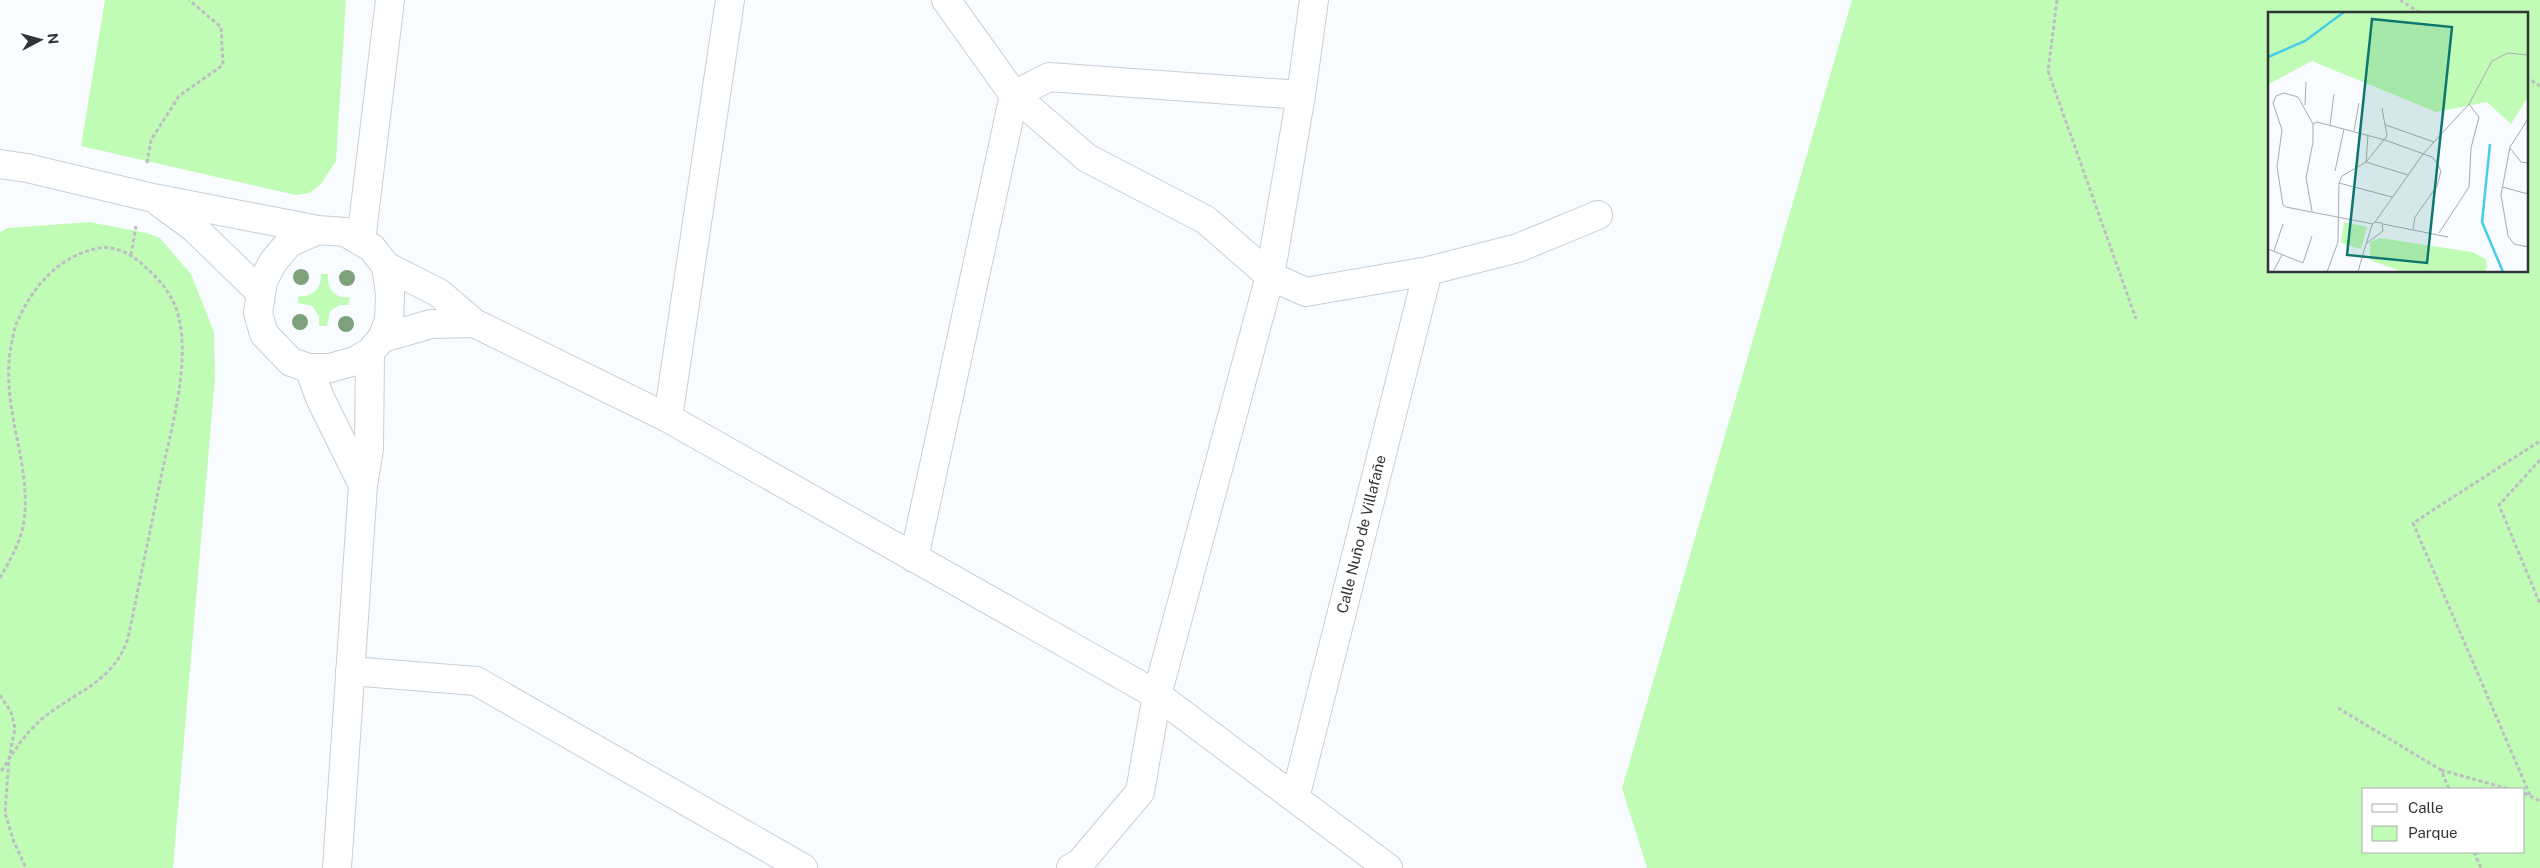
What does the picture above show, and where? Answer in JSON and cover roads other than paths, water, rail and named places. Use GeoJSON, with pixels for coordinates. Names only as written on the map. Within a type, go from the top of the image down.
{"type":"FeatureCollection","features":[{"type":"Feature","properties":{"kind":"street"},"geometry":{"type":"LineString","coordinates":[[360,241],[390,0]]}},
{"type":"Feature","properties":{"kind":"street"},"geometry":{"type":"LineString","coordinates":[[668,418],[730,0]]}},
{"type":"Feature","properties":{"kind":"street"},"geometry":{"type":"LineString","coordinates":[[946,0],[1014,95],[1087,158],[1206,220],[1270,276],[1306,292],[1428,271],[1518,248],[1598,215]]}},
{"type":"Feature","properties":{"kind":"street"},"geometry":{"type":"LineString","coordinates":[[1071,868],[1080,863],[1140,792],[1157,695],[1270,276],[1301,95],[1314,0]]}},
{"type":"Feature","properties":{"kind":"street"},"geometry":{"type":"LineString","coordinates":[[1014,95],[1049,77],[1301,95]]}},
{"type":"Feature","properties":{"kind":"street"},"geometry":{"type":"LineString","coordinates":[[914,558],[1014,95]]}},
{"type":"Feature","properties":{"kind":"street"},"geometry":{"type":"LineString","coordinates":[[0,164],[27,168],[145,208],[193,227],[261,293]]}},
{"type":"Feature","properties":{"kind":"street"},"geometry":{"type":"LineString","coordinates":[[145,208],[345,232],[372,248],[386,266],[439,293],[474,323],[668,418],[1157,695],[1388,868]]}},
{"type":"Feature","properties":{"kind":"street"},"geometry":{"type":"LineString","coordinates":[[318,230],[289,243],[273,262],[263,281],[258,313],[264,334],[291,362],[309,368],[330,368],[355,361],[376,345],[431,324],[474,323]]}},
{"type":"Feature","properties":{"kind":"street"},"geometry":{"type":"LineString","coordinates":[[338,868],[363,485],[368,448],[376,345],[389,321],[390,294],[386,266]]}},
{"type":"Feature","properties":{"kind":"street","name":"Calle Nuño de Villafañe"},"geometry":{"type":"LineString","coordinates":[[1295,798],[1428,271]]}},
{"type":"Feature","properties":{"kind":"street"},"geometry":{"type":"LineString","coordinates":[[309,368],[320,398],[363,485]]}},
{"type":"Feature","properties":{"kind":"street"},"geometry":{"type":"LineString","coordinates":[[350,671],[476,680],[803,868]]}}]}
